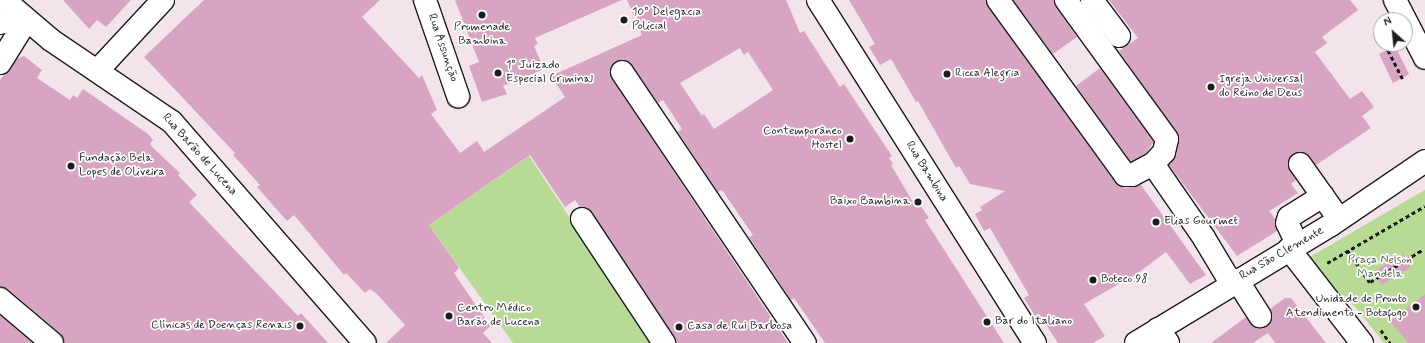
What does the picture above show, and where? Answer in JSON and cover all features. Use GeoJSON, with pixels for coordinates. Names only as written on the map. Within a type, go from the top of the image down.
{"type":"FeatureCollection","features":[{"type":"Feature","properties":{"kind":"street","name":"Rua Barão de Lucena"},"geometry":{"type":"LineString","coordinates":[[4,0],[23,19],[172,122],[365,343]]}},
{"type":"Feature","properties":{"kind":"street"},"geometry":{"type":"LineString","coordinates":[[97,71],[164,0]]}},
{"type":"Feature","properties":{"kind":"street","name":"Rua Assunção"},"geometry":{"type":"LineString","coordinates":[[426,0],[458,96]]}},
{"type":"Feature","properties":{"kind":"street","name":"Rua Bambina"},"geometry":{"type":"LineString","coordinates":[[818,0],[1035,343]]}},
{"type":"Feature","properties":{"kind":"street"},"geometry":{"type":"LineString","coordinates":[[998,0],[1125,175],[1138,173],[1153,164],[1164,152],[1167,139],[1066,0]]}},
{"type":"Feature","properties":{"kind":"street"},"geometry":{"type":"LineString","coordinates":[[1092,0],[1119,36]]}},
{"type":"Feature","properties":{"kind":"street"},"geometry":{"type":"LineString","coordinates":[[1395,0],[1425,58]]}},
{"type":"Feature","properties":{"kind":"street"},"geometry":{"type":"LineString","coordinates":[[0,23],[23,19]]}},
{"type":"Feature","properties":{"kind":"street"},"geometry":{"type":"LineString","coordinates":[[0,63],[23,19]]}},
{"type":"Feature","properties":{"kind":"street"},"geometry":{"type":"LineString","coordinates":[[622,72],[806,343]]}},
{"type":"Feature","properties":{"kind":"street","name":"Rua São Clemente"},"geometry":{"type":"LineString","coordinates":[[1136,343],[1163,336],[1234,282],[1340,219],[1425,161]]}},
{"type":"Feature","properties":{"kind":"street"},"geometry":{"type":"LineString","coordinates":[[1153,164],[1234,282],[1260,316]]}},
{"type":"Feature","properties":{"kind":"street"},"geometry":{"type":"LineString","coordinates":[[1300,164],[1340,219]]}},
{"type":"Feature","properties":{"kind":"street"},"geometry":{"type":"LineString","coordinates":[[1323,196],[1288,217],[1287,223],[1293,247],[1362,343]]}},
{"type":"Feature","properties":{"kind":"street"},"geometry":{"type":"LineString","coordinates":[[582,219],[664,343]]}},
{"type":"Feature","properties":{"kind":"street"},"geometry":{"type":"LineString","coordinates":[[0,300],[52,343]]}},
{"type":"Feature","properties":{"kind":"path"},"geometry":{"type":"LineString","coordinates":[[1389,52],[1403,79]]}},
{"type":"Feature","properties":{"kind":"path"},"geometry":{"type":"LineString","coordinates":[[1328,270],[1323,265],[1425,206]]}},
{"type":"Feature","properties":{"kind":"path"},"geometry":{"type":"LineString","coordinates":[[1348,251],[1370,282],[1422,250]]}},
{"type":"Feature","properties":{"kind":"path"},"geometry":{"type":"LineString","coordinates":[[1377,325],[1390,343]]}},
{"type":"Feature","properties":{"kind":"green space"},"geometry":{"type":"Polygon","coordinates":[[[529,156],[653,343],[513,343],[429,225],[529,156]]]}},
{"type":"Feature","properties":{"kind":"green space","name":"Praça Nelson Mandela"},"geometry":{"type":"Polygon","coordinates":[[[1425,190],[1425,343],[1384,343],[1357,309],[1332,286],[1324,286],[1308,258],[1425,190]]]}},
{"type":"Feature","properties":{"kind":"building"},"geometry":{"type":"Polygon","coordinates":[[[63,0],[131,0],[106,27],[97,20],[89,29],[63,0]]]}},
{"type":"Feature","properties":{"kind":"building"},"geometry":{"type":"Polygon","coordinates":[[[204,0],[380,0],[362,17],[419,78],[422,75],[437,110],[431,114],[460,153],[477,141],[484,152],[565,97],[551,76],[642,35],[627,0],[786,0],[800,33],[804,31],[840,87],[844,84],[892,156],[889,158],[893,164],[891,165],[914,204],[918,202],[929,218],[925,220],[1004,343],[825,343],[794,298],[791,300],[749,237],[753,235],[722,190],[718,192],[678,132],[682,129],[663,100],[658,103],[632,65],[622,60],[611,66],[612,79],[788,343],[676,343],[674,336],[592,212],[587,208],[580,207],[575,200],[565,207],[530,155],[429,225],[459,268],[454,273],[490,326],[483,333],[492,343],[386,343],[405,325],[377,294],[370,289],[365,293],[346,273],[344,275],[294,215],[287,221],[257,187],[260,185],[233,155],[235,153],[144,57],[204,0]],[[740,48],[680,83],[702,116],[704,114],[714,129],[773,90],[748,52],[744,55],[740,48]]]}},
{"type":"Feature","properties":{"kind":"building"},"geometry":{"type":"Polygon","coordinates":[[[455,0],[622,0],[535,38],[538,44],[534,46],[544,69],[503,86],[507,94],[482,102],[469,66],[479,62],[455,0]]]}},
{"type":"Feature","properties":{"kind":"building"},"geometry":{"type":"Polygon","coordinates":[[[849,0],[986,0],[988,7],[1115,182],[1125,188],[1141,185],[1206,275],[1190,284],[1166,252],[1138,273],[1084,304],[1105,336],[1093,343],[1058,343],[1041,317],[1037,319],[1024,298],[1029,295],[990,228],[984,231],[975,214],[982,210],[980,207],[1005,191],[970,184],[959,166],[956,168],[918,101],[916,102],[891,59],[880,65],[869,47],[875,44],[849,0]]]}},
{"type":"Feature","properties":{"kind":"building"},"geometry":{"type":"Polygon","coordinates":[[[1013,0],[1054,0],[1056,7],[1077,37],[1053,54],[1013,0]]]}},
{"type":"Feature","properties":{"kind":"building"},"geometry":{"type":"Polygon","coordinates":[[[1109,0],[1350,0],[1358,10],[1322,37],[1327,43],[1315,52],[1350,99],[1362,91],[1374,107],[1362,116],[1371,128],[1316,165],[1305,153],[1292,154],[1288,166],[1296,180],[1291,184],[1298,193],[1269,211],[1275,219],[1277,231],[1237,256],[1169,165],[1176,155],[1179,136],[1119,51],[1138,38],[1109,0]]]}},
{"type":"Feature","properties":{"kind":"building"},"geometry":{"type":"Polygon","coordinates":[[[1383,52],[1398,52],[1409,74],[1393,83],[1379,54],[1383,52]]]}},
{"type":"Feature","properties":{"kind":"building"},"geometry":{"type":"Polygon","coordinates":[[[24,56],[42,70],[37,78],[70,100],[73,95],[77,98],[83,89],[148,134],[153,140],[150,144],[153,148],[180,173],[178,175],[197,195],[189,202],[298,316],[301,313],[328,343],[64,343],[60,333],[8,289],[0,287],[0,80],[18,58],[24,56]]]}},
{"type":"Feature","properties":{"kind":"building"},"geometry":{"type":"Polygon","coordinates":[[[1100,68],[1154,142],[1145,154],[1131,162],[1076,86],[1100,68]]]}},
{"type":"Feature","properties":{"kind":"building"},"geometry":{"type":"Polygon","coordinates":[[[1402,254],[1411,267],[1382,285],[1373,272],[1402,254]]]}},
{"type":"Feature","properties":{"kind":"building","name":"Unidade de Pronto Atendimento - Botafogo"},"geometry":{"type":"Polygon","coordinates":[[[1425,294],[1425,343],[1408,343],[1390,321],[1425,294]]]}},
{"type":"Feature","properties":{"kind":"building"},"geometry":{"type":"Polygon","coordinates":[[[1285,298],[1291,298],[1326,343],[1275,343],[1268,333],[1253,343],[1211,343],[1246,317],[1255,327],[1266,327],[1272,316],[1270,309],[1285,298]]]}},
{"type":"Feature","properties":{"kind":"building"},"geometry":{"type":"Polygon","coordinates":[[[0,315],[33,343],[0,343],[0,315]]]}},
{"type":"Feature","properties":{"kind":"place","name":"Promenade Bambina"},"geometry":{"type":"Point","coordinates":[482,15]}},
{"type":"Feature","properties":{"kind":"place","name":"10º Delegacia Policial"},"geometry":{"type":"Point","coordinates":[624,20]}},
{"type":"Feature","properties":{"kind":"place","name":"1º Juizado Especial Criminal"},"geometry":{"type":"Point","coordinates":[498,73]}},
{"type":"Feature","properties":{"kind":"place","name":"Ricca Alegria"},"geometry":{"type":"Point","coordinates":[947,74]}},
{"type":"Feature","properties":{"kind":"place","name":"Igreja Universal do Reino de Deus"},"geometry":{"type":"Point","coordinates":[1211,87]}},
{"type":"Feature","properties":{"kind":"place","name":"Contemporâneo Hostel"},"geometry":{"type":"Point","coordinates":[850,139]}},
{"type":"Feature","properties":{"kind":"place","name":"Fundação Bela Lopes de Oliveira"},"geometry":{"type":"Point","coordinates":[71,166]}},
{"type":"Feature","properties":{"kind":"place","name":"Baixo Bambina"},"geometry":{"type":"Point","coordinates":[918,202]}},
{"type":"Feature","properties":{"kind":"place","name":"Elias Gourmet"},"geometry":{"type":"Point","coordinates":[1156,222]}},
{"type":"Feature","properties":{"kind":"place","name":"Boteco 98"},"geometry":{"type":"Point","coordinates":[1093,280]}},
{"type":"Feature","properties":{"kind":"place","name":"Unidade de Pronto Atendimento - Botafogo"},"geometry":{"type":"Point","coordinates":[1416,307]}},
{"type":"Feature","properties":{"kind":"place","name":"Centro Médico Barão de Lucena"},"geometry":{"type":"Point","coordinates":[449,316]}},
{"type":"Feature","properties":{"kind":"place","name":"Bar do Italiano"},"geometry":{"type":"Point","coordinates":[987,322]}},
{"type":"Feature","properties":{"kind":"place","name":"Clínicas de Doenças Renais"},"geometry":{"type":"Point","coordinates":[300,326]}},
{"type":"Feature","properties":{"kind":"place","name":"Casa de Rui Barbosa"},"geometry":{"type":"Point","coordinates":[679,327]}}]}
